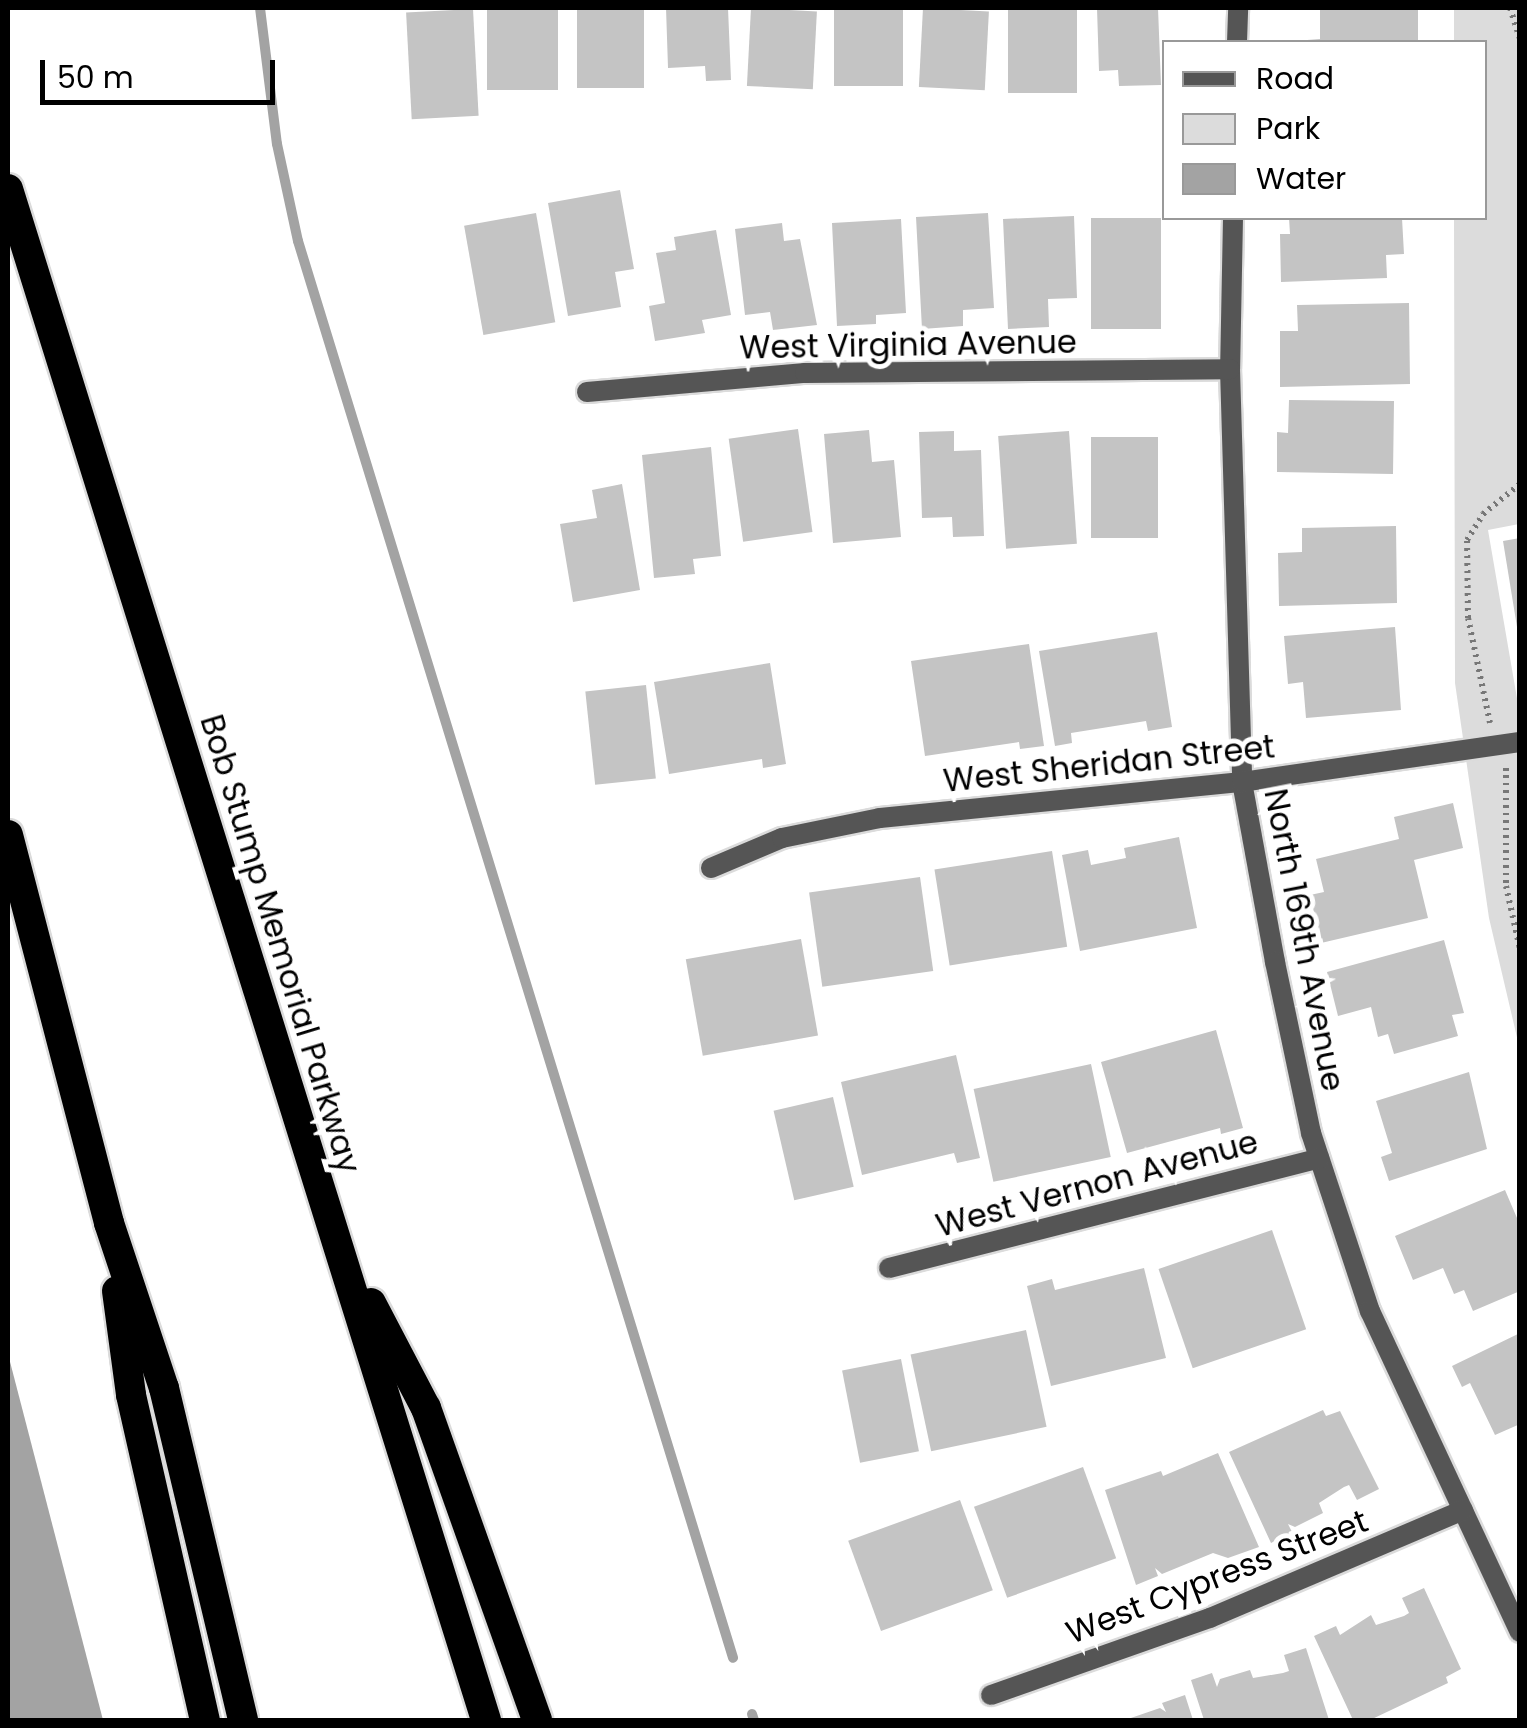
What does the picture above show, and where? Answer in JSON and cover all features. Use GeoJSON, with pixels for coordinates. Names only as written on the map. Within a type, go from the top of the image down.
{"type":"FeatureCollection","features":[{"type":"Feature","properties":{"kind":"highway","name":"Bob Stump Memorial Parkway"},"geometry":{"type":"LineString","coordinates":[[8,189],[486,1720]]}},
{"type":"Feature","properties":{"kind":"highway"},"geometry":{"type":"LineString","coordinates":[[8,835],[109,1224],[164,1388],[243,1720]]}},
{"type":"Feature","properties":{"kind":"highway"},"geometry":{"type":"LineString","coordinates":[[109,1224],[130,1395],[206,1720]]}},
{"type":"Feature","properties":{"kind":"highway"},"geometry":{"type":"LineString","coordinates":[[334,1234],[426,1408],[537,1720]]}},
{"type":"Feature","properties":{"kind":"street"},"geometry":{"type":"LineString","coordinates":[[1237,40],[1238,8]]}},
{"type":"Feature","properties":{"kind":"street","name":"North 169th Avenue"},"geometry":{"type":"LineString","coordinates":[[1234,220],[1230,370],[1242,782],[1319,1158],[1370,1311],[1520,1632]]}},
{"type":"Feature","properties":{"kind":"street","name":"West Virginia Avenue"},"geometry":{"type":"LineString","coordinates":[[587,392],[805,373],[1230,370]]}},
{"type":"Feature","properties":{"kind":"street","name":"West Sheridan Street"},"geometry":{"type":"LineString","coordinates":[[711,868],[782,838],[880,818],[1242,782],[1509,744]]}},
{"type":"Feature","properties":{"kind":"street","name":"West Vernon Avenue"},"geometry":{"type":"LineString","coordinates":[[889,1268],[1319,1158]]}},
{"type":"Feature","properties":{"kind":"street","name":"West Cypress Street"},"geometry":{"type":"LineString","coordinates":[[991,1695],[1210,1618],[1463,1510]]}},
{"type":"Feature","properties":{"kind":"path"},"geometry":{"type":"LineString","coordinates":[[1510,8],[1520,39]]}},
{"type":"Feature","properties":{"kind":"path"},"geometry":{"type":"LineString","coordinates":[[1520,484],[1476,522],[1466,550],[1472,649],[1509,744],[1508,910],[1520,948]]}},
{"type":"Feature","properties":{"kind":"green space"},"geometry":{"type":"Polygon","coordinates":[[[1454,8],[1519,8],[1519,524],[1488,530],[1519,710],[1519,1046],[1489,918],[1455,683],[1454,220],[1487,220],[1487,40],[1454,40],[1454,8]]]}},
{"type":"Feature","properties":{"kind":"water"},"geometry":{"type":"Polygon","coordinates":[[[8,1354],[103,1720],[8,1720],[8,1354]]]}},
{"type":"Feature","properties":{"kind":"building"},"geometry":{"type":"Polygon","coordinates":[[[487,8],[558,8],[558,90],[487,90],[487,8]]]}},
{"type":"Feature","properties":{"kind":"building"},"geometry":{"type":"Polygon","coordinates":[[[577,8],[644,8],[644,88],[577,88],[577,8]]]}},
{"type":"Feature","properties":{"kind":"building"},"geometry":{"type":"Polygon","coordinates":[[[666,8],[728,8],[731,80],[706,81],[705,66],[668,68],[666,8]]]}},
{"type":"Feature","properties":{"kind":"building"},"geometry":{"type":"Polygon","coordinates":[[[751,8],[817,11],[813,89],[747,86],[751,8]]]}},
{"type":"Feature","properties":{"kind":"building"},"geometry":{"type":"Polygon","coordinates":[[[834,8],[903,8],[903,86],[834,86],[834,8]]]}},
{"type":"Feature","properties":{"kind":"building"},"geometry":{"type":"Polygon","coordinates":[[[923,8],[989,11],[985,90],[919,87],[923,8]]]}},
{"type":"Feature","properties":{"kind":"building"},"geometry":{"type":"Polygon","coordinates":[[[1008,8],[1077,8],[1077,93],[1008,93],[1008,8]]]}},
{"type":"Feature","properties":{"kind":"building"},"geometry":{"type":"Polygon","coordinates":[[[1097,8],[1158,8],[1161,85],[1119,86],[1118,70],[1099,71],[1097,8]]]}},
{"type":"Feature","properties":{"kind":"building"},"geometry":{"type":"Polygon","coordinates":[[[1320,8],[1418,8],[1418,40],[1307,40],[1320,39],[1320,8]]]}},
{"type":"Feature","properties":{"kind":"building"},"geometry":{"type":"Polygon","coordinates":[[[473,9],[479,116],[412,119],[406,13],[473,9]]]}},
{"type":"Feature","properties":{"kind":"building"},"geometry":{"type":"Polygon","coordinates":[[[620,190],[634,269],[615,272],[621,307],[568,316],[548,203],[620,190]]]}},
{"type":"Feature","properties":{"kind":"building"},"geometry":{"type":"Polygon","coordinates":[[[536,213],[555,322],[483,335],[464,226],[536,213]]]}},
{"type":"Feature","properties":{"kind":"building"},"geometry":{"type":"Polygon","coordinates":[[[988,213],[994,308],[963,310],[963,326],[922,329],[916,217],[988,213]]]}},
{"type":"Feature","properties":{"kind":"building"},"geometry":{"type":"Polygon","coordinates":[[[1074,216],[1077,298],[1048,299],[1049,327],[1008,329],[1003,219],[1074,216]]]}},
{"type":"Feature","properties":{"kind":"building"},"geometry":{"type":"Polygon","coordinates":[[[1091,218],[1161,218],[1161,329],[1091,329],[1091,218]]]}},
{"type":"Feature","properties":{"kind":"building"},"geometry":{"type":"Polygon","coordinates":[[[901,219],[906,313],[876,315],[876,324],[837,326],[832,223],[901,219]]]}},
{"type":"Feature","properties":{"kind":"building"},"geometry":{"type":"Polygon","coordinates":[[[1289,220],[1402,220],[1404,254],[1386,255],[1387,278],[1281,282],[1280,234],[1290,234],[1289,220]]]}},
{"type":"Feature","properties":{"kind":"building"},"geometry":{"type":"Polygon","coordinates":[[[782,223],[784,241],[800,239],[817,325],[773,330],[770,312],[745,315],[735,229],[782,223]]]}},
{"type":"Feature","properties":{"kind":"building"},"geometry":{"type":"Polygon","coordinates":[[[716,230],[731,315],[702,320],[705,333],[655,341],[649,306],[665,303],[656,253],[676,250],[674,237],[716,230]]]}},
{"type":"Feature","properties":{"kind":"building"},"geometry":{"type":"Polygon","coordinates":[[[1409,303],[1410,384],[1280,387],[1280,331],[1298,331],[1297,305],[1409,303]]]}},
{"type":"Feature","properties":{"kind":"building"},"geometry":{"type":"Polygon","coordinates":[[[1289,400],[1394,401],[1393,474],[1277,472],[1277,432],[1288,433],[1289,400]]]}},
{"type":"Feature","properties":{"kind":"building"},"geometry":{"type":"Polygon","coordinates":[[[798,429],[812,532],[743,542],[729,439],[798,429]]]}},
{"type":"Feature","properties":{"kind":"building"},"geometry":{"type":"Polygon","coordinates":[[[869,430],[872,462],[894,460],[901,537],[833,543],[824,434],[869,430]]]}},
{"type":"Feature","properties":{"kind":"building"},"geometry":{"type":"Polygon","coordinates":[[[954,431],[954,451],[981,450],[984,536],[953,537],[952,517],[922,518],[919,432],[954,431]]]}},
{"type":"Feature","properties":{"kind":"building"},"geometry":{"type":"Polygon","coordinates":[[[1069,431],[1077,544],[1006,549],[998,436],[1069,431]]]}},
{"type":"Feature","properties":{"kind":"building"},"geometry":{"type":"Polygon","coordinates":[[[1091,437],[1158,437],[1158,538],[1091,538],[1091,437]]]}},
{"type":"Feature","properties":{"kind":"building"},"geometry":{"type":"Polygon","coordinates":[[[711,447],[721,556],[693,559],[695,574],[654,578],[642,455],[711,447]]]}},
{"type":"Feature","properties":{"kind":"building"},"geometry":{"type":"Polygon","coordinates":[[[622,484],[640,590],[573,602],[560,524],[597,518],[592,490],[622,484]]]}},
{"type":"Feature","properties":{"kind":"building"},"geometry":{"type":"Polygon","coordinates":[[[1396,526],[1397,603],[1279,606],[1278,553],[1302,552],[1302,528],[1396,526]]]}},
{"type":"Feature","properties":{"kind":"building"},"geometry":{"type":"Polygon","coordinates":[[[1520,538],[1520,627],[1517,627],[1503,541],[1520,538]]]}},
{"type":"Feature","properties":{"kind":"building"},"geometry":{"type":"Polygon","coordinates":[[[1395,627],[1401,710],[1306,718],[1303,682],[1288,684],[1284,636],[1395,627]]]}},
{"type":"Feature","properties":{"kind":"building"},"geometry":{"type":"Polygon","coordinates":[[[1157,632],[1172,727],[1148,731],[1146,721],[1071,733],[1072,743],[1055,746],[1039,651],[1157,632]]]}},
{"type":"Feature","properties":{"kind":"building"},"geometry":{"type":"Polygon","coordinates":[[[1029,644],[1044,746],[1020,749],[1019,742],[925,756],[911,661],[1029,644]]]}},
{"type":"Feature","properties":{"kind":"building"},"geometry":{"type":"Polygon","coordinates":[[[770,663],[786,764],[763,768],[762,759],[669,774],[654,682],[770,663]]]}},
{"type":"Feature","properties":{"kind":"building"},"geometry":{"type":"Polygon","coordinates":[[[646,685],[656,778],[595,785],[585,691],[646,685]]]}},
{"type":"Feature","properties":{"kind":"building"},"geometry":{"type":"Polygon","coordinates":[[[1453,803],[1463,848],[1414,860],[1428,918],[1321,943],[1310,895],[1324,892],[1316,859],[1399,839],[1394,817],[1453,803]]]}},
{"type":"Feature","properties":{"kind":"building"},"geometry":{"type":"Polygon","coordinates":[[[1179,837],[1197,928],[1080,951],[1062,855],[1088,850],[1091,865],[1126,858],[1124,848],[1179,837]]]}},
{"type":"Feature","properties":{"kind":"building"},"geometry":{"type":"Polygon","coordinates":[[[1052,851],[1067,947],[950,965],[934,870],[1052,851]]]}},
{"type":"Feature","properties":{"kind":"building"},"geometry":{"type":"Polygon","coordinates":[[[920,877],[933,971],[822,987],[809,893],[920,877]]]}},
{"type":"Feature","properties":{"kind":"building"},"geometry":{"type":"Polygon","coordinates":[[[801,939],[818,1036],[703,1056],[686,959],[801,939]]]}},
{"type":"Feature","properties":{"kind":"building"},"geometry":{"type":"Polygon","coordinates":[[[1444,940],[1464,1013],[1452,1015],[1458,1036],[1394,1054],[1388,1034],[1378,1037],[1371,1007],[1338,1016],[1327,972],[1444,940]]]}},
{"type":"Feature","properties":{"kind":"building"},"geometry":{"type":"Polygon","coordinates":[[[1216,1030],[1243,1128],[1221,1134],[1220,1128],[1127,1153],[1101,1062],[1216,1030]]]}},
{"type":"Feature","properties":{"kind":"building"},"geometry":{"type":"Polygon","coordinates":[[[956,1055],[980,1158],[957,1163],[954,1153],[862,1175],[841,1082],[956,1055]]]}},
{"type":"Feature","properties":{"kind":"building"},"geometry":{"type":"Polygon","coordinates":[[[1091,1064],[1111,1157],[993,1182],[974,1089],[1091,1064]]]}},
{"type":"Feature","properties":{"kind":"building"},"geometry":{"type":"Polygon","coordinates":[[[1469,1072],[1487,1149],[1389,1181],[1381,1157],[1392,1153],[1376,1101],[1469,1072]]]}},
{"type":"Feature","properties":{"kind":"building"},"geometry":{"type":"Polygon","coordinates":[[[833,1097],[854,1187],[794,1200],[774,1111],[833,1097]]]}},
{"type":"Feature","properties":{"kind":"building"},"geometry":{"type":"Polygon","coordinates":[[[1505,1190],[1520,1225],[1520,1291],[1473,1311],[1464,1290],[1454,1294],[1443,1268],[1413,1280],[1395,1236],[1505,1190]]]}},
{"type":"Feature","properties":{"kind":"building"},"geometry":{"type":"Polygon","coordinates":[[[1272,1230],[1306,1329],[1193,1368],[1159,1269],[1272,1230]]]}},
{"type":"Feature","properties":{"kind":"building"},"geometry":{"type":"Polygon","coordinates":[[[1144,1268],[1166,1358],[1051,1386],[1027,1286],[1052,1279],[1055,1290],[1144,1268]]]}},
{"type":"Feature","properties":{"kind":"building"},"geometry":{"type":"Polygon","coordinates":[[[1026,1330],[1047,1427],[931,1451],[911,1355],[1026,1330]]]}},
{"type":"Feature","properties":{"kind":"building"},"geometry":{"type":"Polygon","coordinates":[[[1520,1333],[1520,1424],[1495,1435],[1470,1383],[1462,1387],[1452,1366],[1520,1333]]]}},
{"type":"Feature","properties":{"kind":"building"},"geometry":{"type":"Polygon","coordinates":[[[901,1359],[919,1451],[860,1463],[842,1370],[901,1359]]]}},
{"type":"Feature","properties":{"kind":"building"},"geometry":{"type":"Polygon","coordinates":[[[1323,1410],[1326,1416],[1340,1411],[1379,1489],[1357,1500],[1349,1485],[1344,1487],[1319,1503],[1323,1513],[1295,1527],[1288,1524],[1292,1532],[1271,1543],[1229,1452],[1323,1410]]]}},
{"type":"Feature","properties":{"kind":"building"},"geometry":{"type":"Polygon","coordinates":[[[1218,1453],[1259,1547],[1228,1558],[1213,1553],[1162,1574],[1155,1568],[1158,1576],[1136,1585],[1105,1490],[1161,1471],[1163,1476],[1218,1453]]]}},
{"type":"Feature","properties":{"kind":"building"},"geometry":{"type":"Polygon","coordinates":[[[1083,1467],[1116,1558],[1007,1598],[974,1507],[1083,1467]]]}},
{"type":"Feature","properties":{"kind":"building"},"geometry":{"type":"Polygon","coordinates":[[[960,1500],[993,1590],[881,1631],[848,1541],[960,1500]]]}},
{"type":"Feature","properties":{"kind":"building"},"geometry":{"type":"Polygon","coordinates":[[[1424,1588],[1461,1669],[1446,1677],[1448,1683],[1370,1720],[1353,1720],[1314,1636],[1336,1626],[1340,1635],[1371,1615],[1376,1625],[1404,1616],[1409,1613],[1402,1598],[1424,1588]]]}},
{"type":"Feature","properties":{"kind":"building"},"geometry":{"type":"Polygon","coordinates":[[[1306,1648],[1329,1720],[1204,1720],[1191,1680],[1212,1673],[1217,1687],[1220,1679],[1250,1670],[1253,1678],[1283,1673],[1289,1671],[1284,1655],[1306,1648]]]}},
{"type":"Feature","properties":{"kind":"building"},"geometry":{"type":"Polygon","coordinates":[[[1185,1695],[1193,1720],[1125,1720],[1160,1708],[1166,1712],[1162,1703],[1185,1695]]]}},
{"type":"Feature","properties":{"kind":"waterway"},"geometry":{"type":"LineString","coordinates":[[260,8],[277,144],[298,241],[733,1658]]}},
{"type":"Feature","properties":{"kind":"waterway"},"geometry":{"type":"LineString","coordinates":[[752,1714],[754,1720]]}}]}
